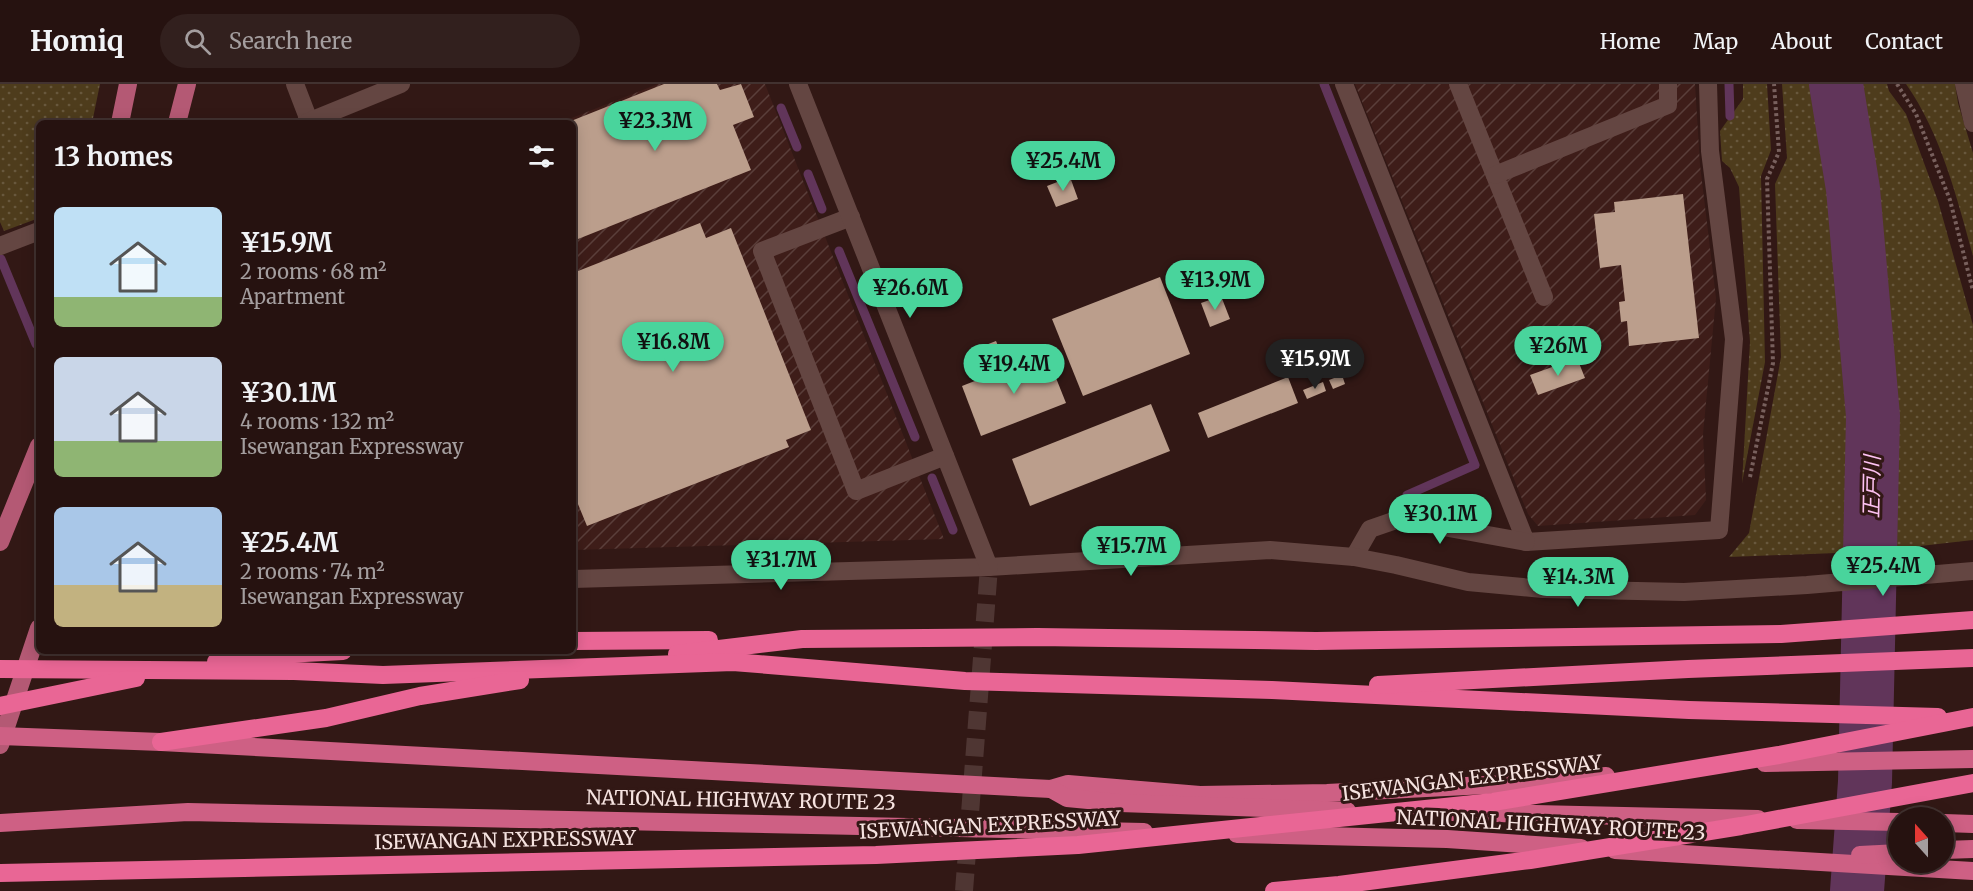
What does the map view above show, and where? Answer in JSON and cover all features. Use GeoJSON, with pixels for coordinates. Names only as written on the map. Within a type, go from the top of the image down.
{"type":"FeatureCollection","features":[{"type":"Feature","properties":{"kind":"highway"},"geometry":{"type":"LineString","coordinates":[[576,641],[1037,637],[1316,641],[1781,634],[1973,620]]}},
{"type":"Feature","properties":{"kind":"highway"},"geometry":{"type":"LineString","coordinates":[[161,742],[326,718],[420,696],[692,652],[802,639]]}},
{"type":"Feature","properties":{"kind":"highway"},"geometry":{"type":"LineString","coordinates":[[0,706],[206,663],[286,654]]}},
{"type":"Feature","properties":{"kind":"highway"},"geometry":{"type":"LineString","coordinates":[[1272,690],[1699,668],[1973,658]]}},
{"type":"Feature","properties":{"kind":"highway"},"geometry":{"type":"LineString","coordinates":[[0,669],[294,671],[383,675],[733,662],[964,681],[1272,690],[1689,710],[1973,718]]}},
{"type":"Feature","properties":{"kind":"highway","name":"ISEWANGAN EXPRESSWAY"},"geometry":{"type":"LineString","coordinates":[[0,873],[876,855],[1078,845],[1493,802],[1779,755],[1973,718]]}},
{"type":"Feature","properties":{"kind":"highway"},"geometry":{"type":"LineString","coordinates":[[1,739],[161,742],[1051,789],[1068,784],[1200,795],[1327,793],[1506,784],[1774,763],[1973,759]]}},
{"type":"Feature","properties":{"kind":"highway"},"geometry":{"type":"LineString","coordinates":[[1274,891],[1530,860],[1741,826],[1973,783]]}},
{"type":"Feature","properties":{"kind":"highway"},"geometry":{"type":"LineString","coordinates":[[1051,789],[1067,798],[1120,803],[1317,810],[1657,815],[1888,822]]}},
{"type":"Feature","properties":{"kind":"highway","name":"NATIONAL HIGHWAY ROUTE 23"},"geometry":{"type":"LineString","coordinates":[[0,823],[188,812],[634,820],[1447,839],[1768,860]]}},
{"type":"Feature","properties":{"kind":"highway"},"geometry":{"type":"LineString","coordinates":[[1768,860],[1888,854]]}},
{"type":"Feature","properties":{"kind":"highway"},"geometry":{"type":"LineString","coordinates":[[1768,860],[1966,871]]}},
{"type":"Feature","properties":{"kind":"main road"},"geometry":{"type":"LineString","coordinates":[[121,120],[128,84]]}},
{"type":"Feature","properties":{"kind":"main road"},"geometry":{"type":"LineString","coordinates":[[178,120],[187,84]]}},
{"type":"Feature","properties":{"kind":"main road"},"geometry":{"type":"LineString","coordinates":[[0,542],[36,453]]}},
{"type":"Feature","properties":{"kind":"main road"},"geometry":{"type":"LineString","coordinates":[[1,739],[36,636]]}},
{"type":"Feature","properties":{"kind":"street"},"geometry":{"type":"LineString","coordinates":[[295,84],[307,120]]}},
{"type":"Feature","properties":{"kind":"street"},"geometry":{"type":"LineString","coordinates":[[313,120],[401,84]]}},
{"type":"Feature","properties":{"kind":"street"},"geometry":{"type":"LineString","coordinates":[[798,84],[989,567]]}},
{"type":"Feature","properties":{"kind":"street"},"geometry":{"type":"LineString","coordinates":[[1344,84],[1526,542]]}},
{"type":"Feature","properties":{"kind":"street"},"geometry":{"type":"LineString","coordinates":[[1458,84],[1544,297]]}},
{"type":"Feature","properties":{"kind":"street"},"geometry":{"type":"LineString","coordinates":[[1495,175],[1668,105],[1668,84]]}},
{"type":"Feature","properties":{"kind":"street"},"geometry":{"type":"LineString","coordinates":[[1354,557],[1370,529],[1399,519],[1526,542],[1719,530],[1734,339],[1710,151],[1708,84]]}},
{"type":"Feature","properties":{"kind":"street"},"geometry":{"type":"LineString","coordinates":[[1964,84],[1973,123]]}},
{"type":"Feature","properties":{"kind":"street"},"geometry":{"type":"LineString","coordinates":[[850,216],[762,252],[856,491],[945,456]]}},
{"type":"Feature","properties":{"kind":"street"},"geometry":{"type":"LineString","coordinates":[[0,246],[36,232]]}},
{"type":"Feature","properties":{"kind":"street"},"geometry":{"type":"LineString","coordinates":[[576,579],[989,567],[1270,550],[1354,557],[1468,582],[1543,589],[1684,592],[1965,572]]}},
{"type":"Feature","properties":{"kind":"path"},"geometry":{"type":"LineString","coordinates":[[1749,480],[1773,363],[1767,180],[1779,152],[1774,84]]}},
{"type":"Feature","properties":{"kind":"path"},"geometry":{"type":"LineString","coordinates":[[1897,84],[1916,114],[1950,200],[1973,291]]}},
{"type":"Feature","properties":{"kind":"shaded area"},"geometry":{"type":"Polygon","coordinates":[[[0,84],[100,84],[93,120],[36,120],[36,219],[4,231],[0,222],[0,84]]]}},
{"type":"Feature","properties":{"kind":"shaded area"},"geometry":{"type":"Polygon","coordinates":[[[658,84],[765,84],[944,539],[576,550],[576,120],[567,120],[658,84]]]}},
{"type":"Feature","properties":{"kind":"shaded area"},"geometry":{"type":"Polygon","coordinates":[[[1355,84],[1695,84],[1700,165],[1716,298],[1703,434],[1706,500],[1695,515],[1538,526],[1528,514],[1355,84]]]}},
{"type":"Feature","properties":{"kind":"shaded area"},"geometry":{"type":"Polygon","coordinates":[[[1743,84],[1767,84],[1771,150],[1761,176],[1765,362],[1742,483],[1750,342],[1739,187],[1730,168],[1722,161],[1720,131],[1743,99],[1743,84]]]}},
{"type":"Feature","properties":{"kind":"shaded area"},"geometry":{"type":"Polygon","coordinates":[[[1782,84],[1814,84],[1839,195],[1863,399],[1865,463],[1863,552],[1729,557],[1749,533],[1781,357],[1775,184],[1787,158],[1782,84]]]}},
{"type":"Feature","properties":{"kind":"shaded area"},"geometry":{"type":"Polygon","coordinates":[[[1847,84],[1887,84],[1889,91],[1906,114],[1938,201],[1973,325],[1973,540],[1894,549],[1879,315],[1860,199],[1865,197],[1854,155],[1847,84]]]}},
{"type":"Feature","properties":{"kind":"shaded area"},"geometry":{"type":"Polygon","coordinates":[[[1906,84],[1955,84],[1958,103],[1973,153],[1973,256],[1947,167],[1929,124],[1906,84]]]}},
{"type":"Feature","properties":{"kind":"building"},"geometry":{"type":"Polygon","coordinates":[[[664,84],[717,84],[720,90],[741,84],[754,117],[733,125],[751,170],[576,240],[576,120],[574,120],[664,84]]]}},
{"type":"Feature","properties":{"kind":"building"},"geometry":{"type":"Polygon","coordinates":[[[1070,177],[1078,199],[1056,207],[1047,186],[1070,177]]]}},
{"type":"Feature","properties":{"kind":"building"},"geometry":{"type":"Polygon","coordinates":[[[1683,194],[1699,338],[1629,346],[1627,321],[1621,322],[1619,302],[1625,301],[1621,265],[1600,268],[1594,214],[1615,212],[1614,202],[1683,194]]]}},
{"type":"Feature","properties":{"kind":"building"},"geometry":{"type":"Polygon","coordinates":[[[700,223],[706,238],[731,228],[811,430],[786,440],[789,447],[587,526],[576,499],[576,272],[700,223]]]}},
{"type":"Feature","properties":{"kind":"building"},"geometry":{"type":"Polygon","coordinates":[[[1160,277],[1190,354],[1083,396],[1052,319],[1160,277]]]}},
{"type":"Feature","properties":{"kind":"building"},"geometry":{"type":"Polygon","coordinates":[[[1221,296],[1230,319],[1210,327],[1201,303],[1221,296]]]}},
{"type":"Feature","properties":{"kind":"building"},"geometry":{"type":"Polygon","coordinates":[[[996,341],[1007,367],[984,376],[973,350],[996,341]]]}},
{"type":"Feature","properties":{"kind":"building"},"geometry":{"type":"Polygon","coordinates":[[[1046,353],[1066,403],[981,436],[962,386],[1046,353]]]}},
{"type":"Feature","properties":{"kind":"building"},"geometry":{"type":"Polygon","coordinates":[[[1577,358],[1585,378],[1538,395],[1530,375],[1577,358]]]}},
{"type":"Feature","properties":{"kind":"building"},"geometry":{"type":"Polygon","coordinates":[[[1342,375],[1345,384],[1333,389],[1329,380],[1342,375]]]}},
{"type":"Feature","properties":{"kind":"building"},"geometry":{"type":"Polygon","coordinates":[[[1288,377],[1298,403],[1208,438],[1198,413],[1288,377]]]}},
{"type":"Feature","properties":{"kind":"building"},"geometry":{"type":"Polygon","coordinates":[[[1323,382],[1326,391],[1307,399],[1303,390],[1323,382]]]}},
{"type":"Feature","properties":{"kind":"building"},"geometry":{"type":"Polygon","coordinates":[[[1151,404],[1170,451],[1030,506],[1012,459],[1151,404]]]}},
{"type":"Feature","properties":{"kind":"waterway"},"geometry":{"type":"LineString","coordinates":[[1324,84],[1475,465],[1407,495]]}},
{"type":"Feature","properties":{"kind":"waterway"},"geometry":{"type":"LineString","coordinates":[[1729,84],[1730,116]]}},
{"type":"Feature","properties":{"kind":"waterway","name":"正戸川"},"geometry":{"type":"LineString","coordinates":[[1836,84],[1853,189],[1873,416],[1865,782],[1857,891]]}},
{"type":"Feature","properties":{"kind":"waterway"},"geometry":{"type":"LineString","coordinates":[[781,108],[797,147]]}},
{"type":"Feature","properties":{"kind":"waterway"},"geometry":{"type":"LineString","coordinates":[[808,174],[822,209]]}},
{"type":"Feature","properties":{"kind":"waterway"},"geometry":{"type":"LineString","coordinates":[[839,251],[915,437]]}},
{"type":"Feature","properties":{"kind":"waterway"},"geometry":{"type":"LineString","coordinates":[[1,259],[36,344]]}},
{"type":"Feature","properties":{"kind":"waterway"},"geometry":{"type":"LineString","coordinates":[[932,478],[953,530]]}},
{"type":"Feature","properties":{"kind":"tunnel"},"geometry":{"type":"LineString","coordinates":[[964,891],[989,567]]}}]}
